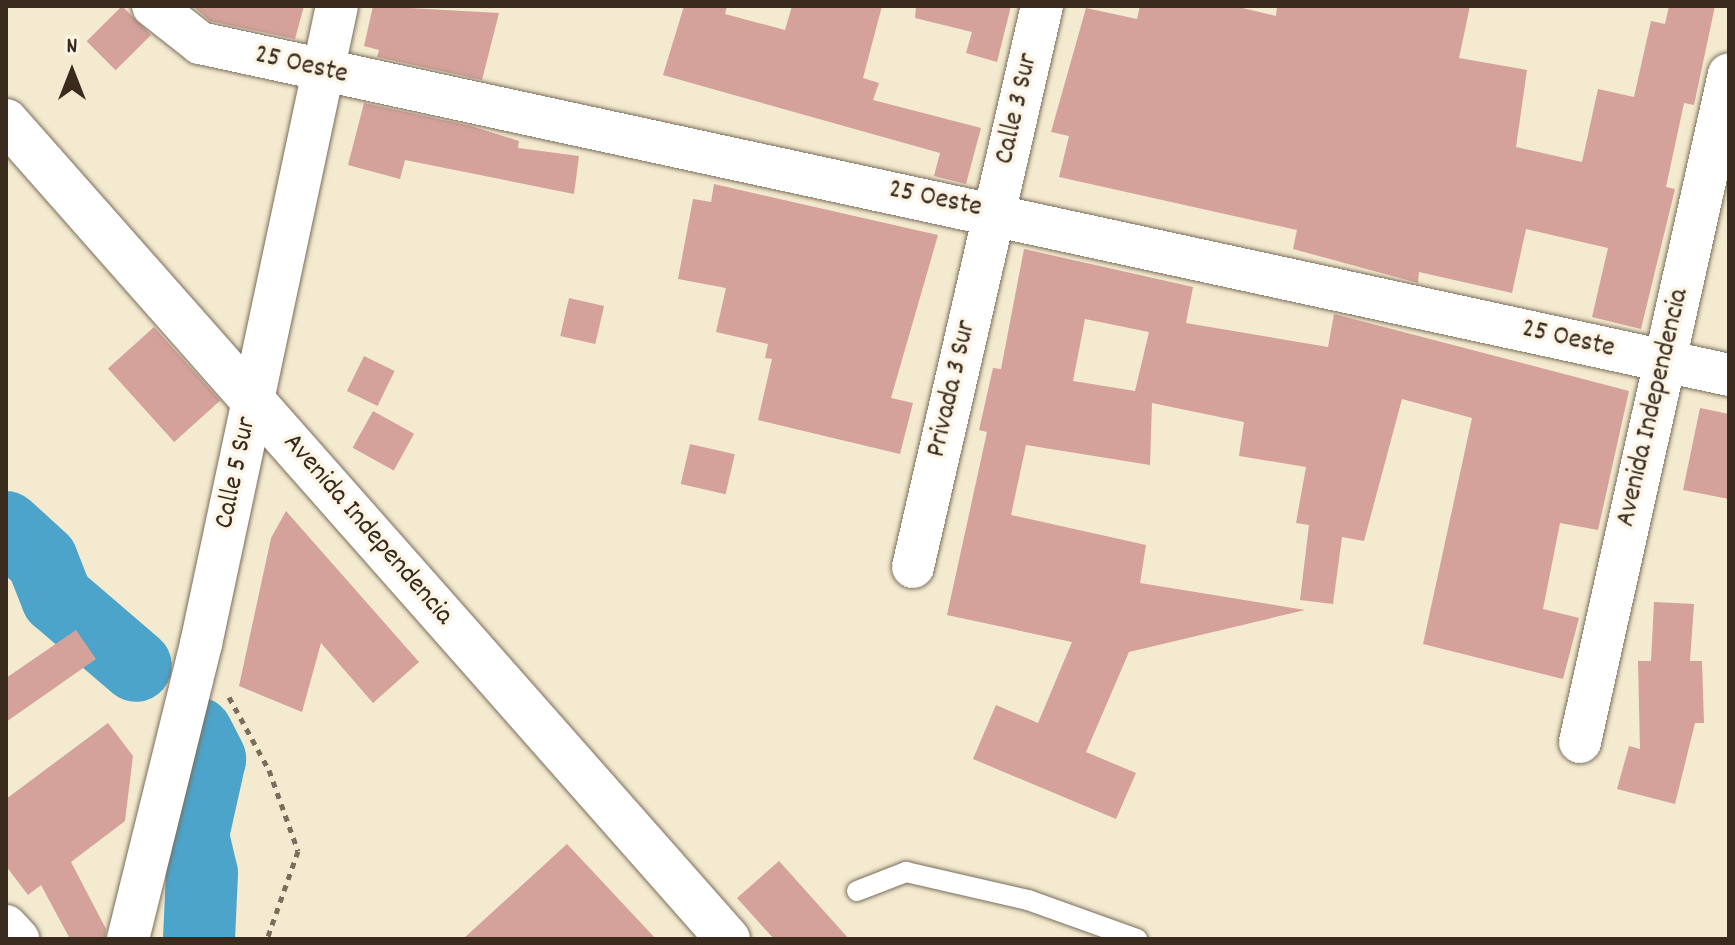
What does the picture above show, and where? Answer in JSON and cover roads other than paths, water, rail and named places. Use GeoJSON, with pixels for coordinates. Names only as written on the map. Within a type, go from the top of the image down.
{"type":"FeatureCollection","features":[{"type":"Feature","properties":{"kind":"street","name":"25 Oeste"},"geometry":{"type":"LineString","coordinates":[[153,6],[200,43],[994,212],[1729,375]]}},
{"type":"Feature","properties":{"kind":"street","name":"Calle 5 Sur"},"geometry":{"type":"LineString","coordinates":[[128,939],[201,644],[337,6]]}},
{"type":"Feature","properties":{"kind":"street","name":"Calle 3 Sur"},"geometry":{"type":"LineString","coordinates":[[994,212],[1042,6]]}},
{"type":"Feature","properties":{"kind":"street","name":"Avenida Independencia"},"geometry":{"type":"LineString","coordinates":[[1580,742],[1729,74]]}},
{"type":"Feature","properties":{"kind":"street","name":"Avenida Independencia"},"geometry":{"type":"LineString","coordinates":[[6,121],[728,939]]}},
{"type":"Feature","properties":{"kind":"street","name":"Privada 3 Sur"},"geometry":{"type":"LineString","coordinates":[[913,567],[994,212]]}},
{"type":"Feature","properties":{"kind":"street"},"geometry":{"type":"LineString","coordinates":[[6,926],[18,939]]}},
{"type":"Feature","properties":{"kind":"lane"},"geometry":{"type":"LineString","coordinates":[[857,891],[906,872],[1028,900],[1137,939]]}},
{"type":"Feature","properties":{"kind":"waterway"},"geometry":{"type":"LineString","coordinates":[[6,527],[42,560],[57,598],[136,666]]}},
{"type":"Feature","properties":{"kind":"waterway"},"geometry":{"type":"LineString","coordinates":[[197,733],[210,759],[193,835],[202,873],[199,939]]}}]}
